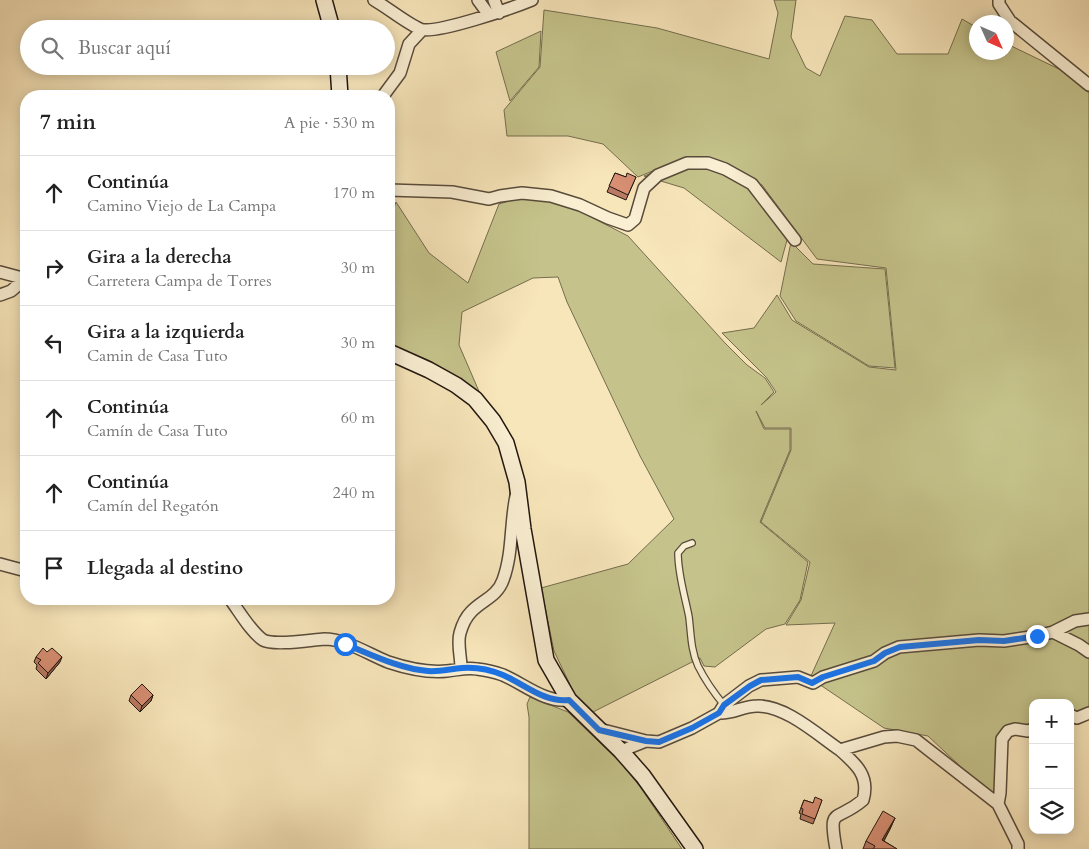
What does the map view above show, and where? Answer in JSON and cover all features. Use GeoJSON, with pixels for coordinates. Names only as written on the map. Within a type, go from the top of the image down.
{"type":"FeatureCollection","features":[{"type":"Feature","properties":{"kind":"street"},"geometry":{"type":"LineString","coordinates":[[324,0],[330,20]]}},
{"type":"Feature","properties":{"kind":"street"},"geometry":{"type":"LineString","coordinates":[[374,0],[422,30],[434,30],[494,14],[532,0]]}},
{"type":"Feature","properties":{"kind":"street"},"geometry":{"type":"LineString","coordinates":[[478,0],[494,14]]}},
{"type":"Feature","properties":{"kind":"street"},"geometry":{"type":"LineString","coordinates":[[494,0],[494,14]]}},
{"type":"Feature","properties":{"kind":"street"},"geometry":{"type":"LineString","coordinates":[[999,0],[999,4],[1010,21],[1089,85]]}},
{"type":"Feature","properties":{"kind":"street"},"geometry":{"type":"LineString","coordinates":[[387,90],[400,73],[409,44],[422,30]]}},
{"type":"Feature","properties":{"kind":"street"},"geometry":{"type":"LineString","coordinates":[[339,75],[340,90]]}},
{"type":"Feature","properties":{"kind":"street"},"geometry":{"type":"LineString","coordinates":[[395,190],[452,192],[488,199],[522,193],[551,196],[580,205],[628,225],[635,219],[644,188],[658,175],[687,163],[708,163],[725,169],[752,184],[795,240]]}},
{"type":"Feature","properties":{"kind":"street"},"geometry":{"type":"LineString","coordinates":[[0,272],[20,277]]}},
{"type":"Feature","properties":{"kind":"street"},"geometry":{"type":"LineString","coordinates":[[0,295],[11,292],[20,284]]}},
{"type":"Feature","properties":{"kind":"street"},"geometry":{"type":"LineString","coordinates":[[395,355],[456,385],[475,399],[493,421],[506,443],[518,489],[523,530],[546,660],[569,700],[621,751],[659,797],[695,849]]}},
{"type":"Feature","properties":{"kind":"street"},"geometry":{"type":"LineString","coordinates":[[461,668],[459,635],[464,624],[469,614],[494,595],[504,578],[511,550],[513,511],[518,489]]}},
{"type":"Feature","properties":{"kind":"street"},"geometry":{"type":"LineString","coordinates":[[0,564],[20,569]]}},
{"type":"Feature","properties":{"kind":"street"},"geometry":{"type":"LineString","coordinates":[[234,605],[264,641],[280,643],[326,639],[345,644],[388,662],[427,671],[447,671],[461,668],[476,669],[502,675],[559,702],[569,700]]}},
{"type":"Feature","properties":{"kind":"street"},"geometry":{"type":"LineString","coordinates":[[599,730],[646,741],[659,742],[692,728],[761,680],[798,677],[812,683],[823,677],[874,661],[885,653],[900,647],[979,640],[1004,641],[1053,632],[1075,621],[1089,619]]}},
{"type":"Feature","properties":{"kind":"street"},"geometry":{"type":"LineString","coordinates":[[1053,632],[1089,652]]}},
{"type":"Feature","properties":{"kind":"street"},"geometry":{"type":"LineString","coordinates":[[721,709],[729,714],[745,707],[760,706],[773,709],[792,717],[840,750],[858,766],[863,776],[865,793],[863,800],[833,819],[832,826],[836,849]]}},
{"type":"Feature","properties":{"kind":"street"},"geometry":{"type":"LineString","coordinates":[[1074,717],[1077,718],[1089,713]]}},
{"type":"Feature","properties":{"kind":"street"},"geometry":{"type":"LineString","coordinates":[[998,804],[1002,739],[1008,731],[1015,729],[1029,731]]}},
{"type":"Feature","properties":{"kind":"street"},"geometry":{"type":"LineString","coordinates":[[840,750],[884,737],[897,736],[916,740],[998,804],[1018,844],[1018,849]]}},
{"type":"Feature","properties":{"kind":"street"},"geometry":{"type":"LineString","coordinates":[[621,751],[646,741]]}},
{"type":"Feature","properties":{"kind":"lane"},"geometry":{"type":"LineString","coordinates":[[692,543],[684,546],[678,553],[692,645],[698,665],[721,709]]}},
{"type":"Feature","properties":{"kind":"shaded area"},"geometry":{"type":"Polygon","coordinates":[[[774,0],[796,0],[791,37],[806,68],[820,76],[845,16],[872,20],[897,54],[948,54],[962,19],[969,23],[969,60],[1014,60],[1014,47],[1061,70],[1089,93],[1089,706],[1080,714],[1074,713],[1074,699],[1029,699],[1029,726],[1010,726],[996,794],[992,796],[928,736],[884,728],[810,678],[835,623],[786,625],[801,600],[810,562],[761,522],[791,450],[791,428],[765,428],[756,411],[764,429],[790,429],[790,450],[760,522],[808,562],[800,600],[785,624],[766,629],[715,667],[704,666],[700,658],[591,713],[575,695],[554,651],[541,588],[628,564],[674,519],[640,456],[567,302],[558,277],[533,278],[462,312],[459,345],[481,396],[460,378],[428,360],[395,346],[396,202],[429,253],[468,283],[499,204],[526,196],[564,203],[628,236],[725,343],[747,365],[765,378],[774,392],[761,405],[776,392],[766,377],[722,333],[754,328],[777,295],[792,320],[869,367],[896,370],[886,268],[817,259],[762,185],[721,162],[686,157],[638,177],[603,144],[568,136],[507,136],[504,110],[540,67],[544,10],[657,28],[769,59],[778,13],[774,0]]]}},
{"type":"Feature","properties":{"kind":"shaded area"},"geometry":{"type":"Polygon","coordinates":[[[541,31],[539,67],[510,101],[496,52],[541,31]]]}},
{"type":"Feature","properties":{"kind":"shaded area"},"geometry":{"type":"Polygon","coordinates":[[[721,163],[761,186],[772,201],[787,240],[781,262],[684,188],[644,176],[654,172],[721,163]]]}},
{"type":"Feature","properties":{"kind":"shaded area"},"geometry":{"type":"Polygon","coordinates":[[[791,242],[813,264],[885,269],[895,368],[869,366],[796,321],[780,296],[791,242]]]}},
{"type":"Feature","properties":{"kind":"shaded area"},"geometry":{"type":"Polygon","coordinates":[[[530,697],[568,712],[620,762],[641,788],[682,849],[529,849],[529,717],[527,704],[530,697]]]}},
{"type":"Feature","properties":{"kind":"building"},"geometry":{"type":"Polygon","coordinates":[[[615,173],[626,177],[627,173],[636,177],[628,195],[609,186],[615,173]]]}},
{"type":"Feature","properties":{"kind":"building"},"geometry":{"type":"Polygon","coordinates":[[[43,648],[47,652],[52,648],[62,657],[48,673],[38,663],[41,660],[36,657],[43,648]]]}},
{"type":"Feature","properties":{"kind":"building"},"geometry":{"type":"Polygon","coordinates":[[[142,684],[153,695],[142,706],[131,695],[142,684]]]}},
{"type":"Feature","properties":{"kind":"building"},"geometry":{"type":"Polygon","coordinates":[[[815,797],[822,800],[815,819],[802,814],[803,809],[801,808],[804,800],[813,803],[815,797]]]}},
{"type":"Feature","properties":{"kind":"building"},"geometry":{"type":"Polygon","coordinates":[[[883,811],[895,818],[882,840],[897,849],[873,849],[875,846],[866,841],[883,811]]]}},
{"type":"Feature","properties":{"kind":"route"},"geometry":{"type":"LineString","coordinates":[[345,644],[388,662],[427,671],[447,671],[461,668],[476,669],[502,675],[559,702],[569,700],[599,730],[646,741],[659,742],[692,728],[719,713],[724,705],[761,680],[798,677],[812,683],[823,677],[874,661],[885,653],[900,647],[979,640],[1004,641],[1037,636]]}}]}
